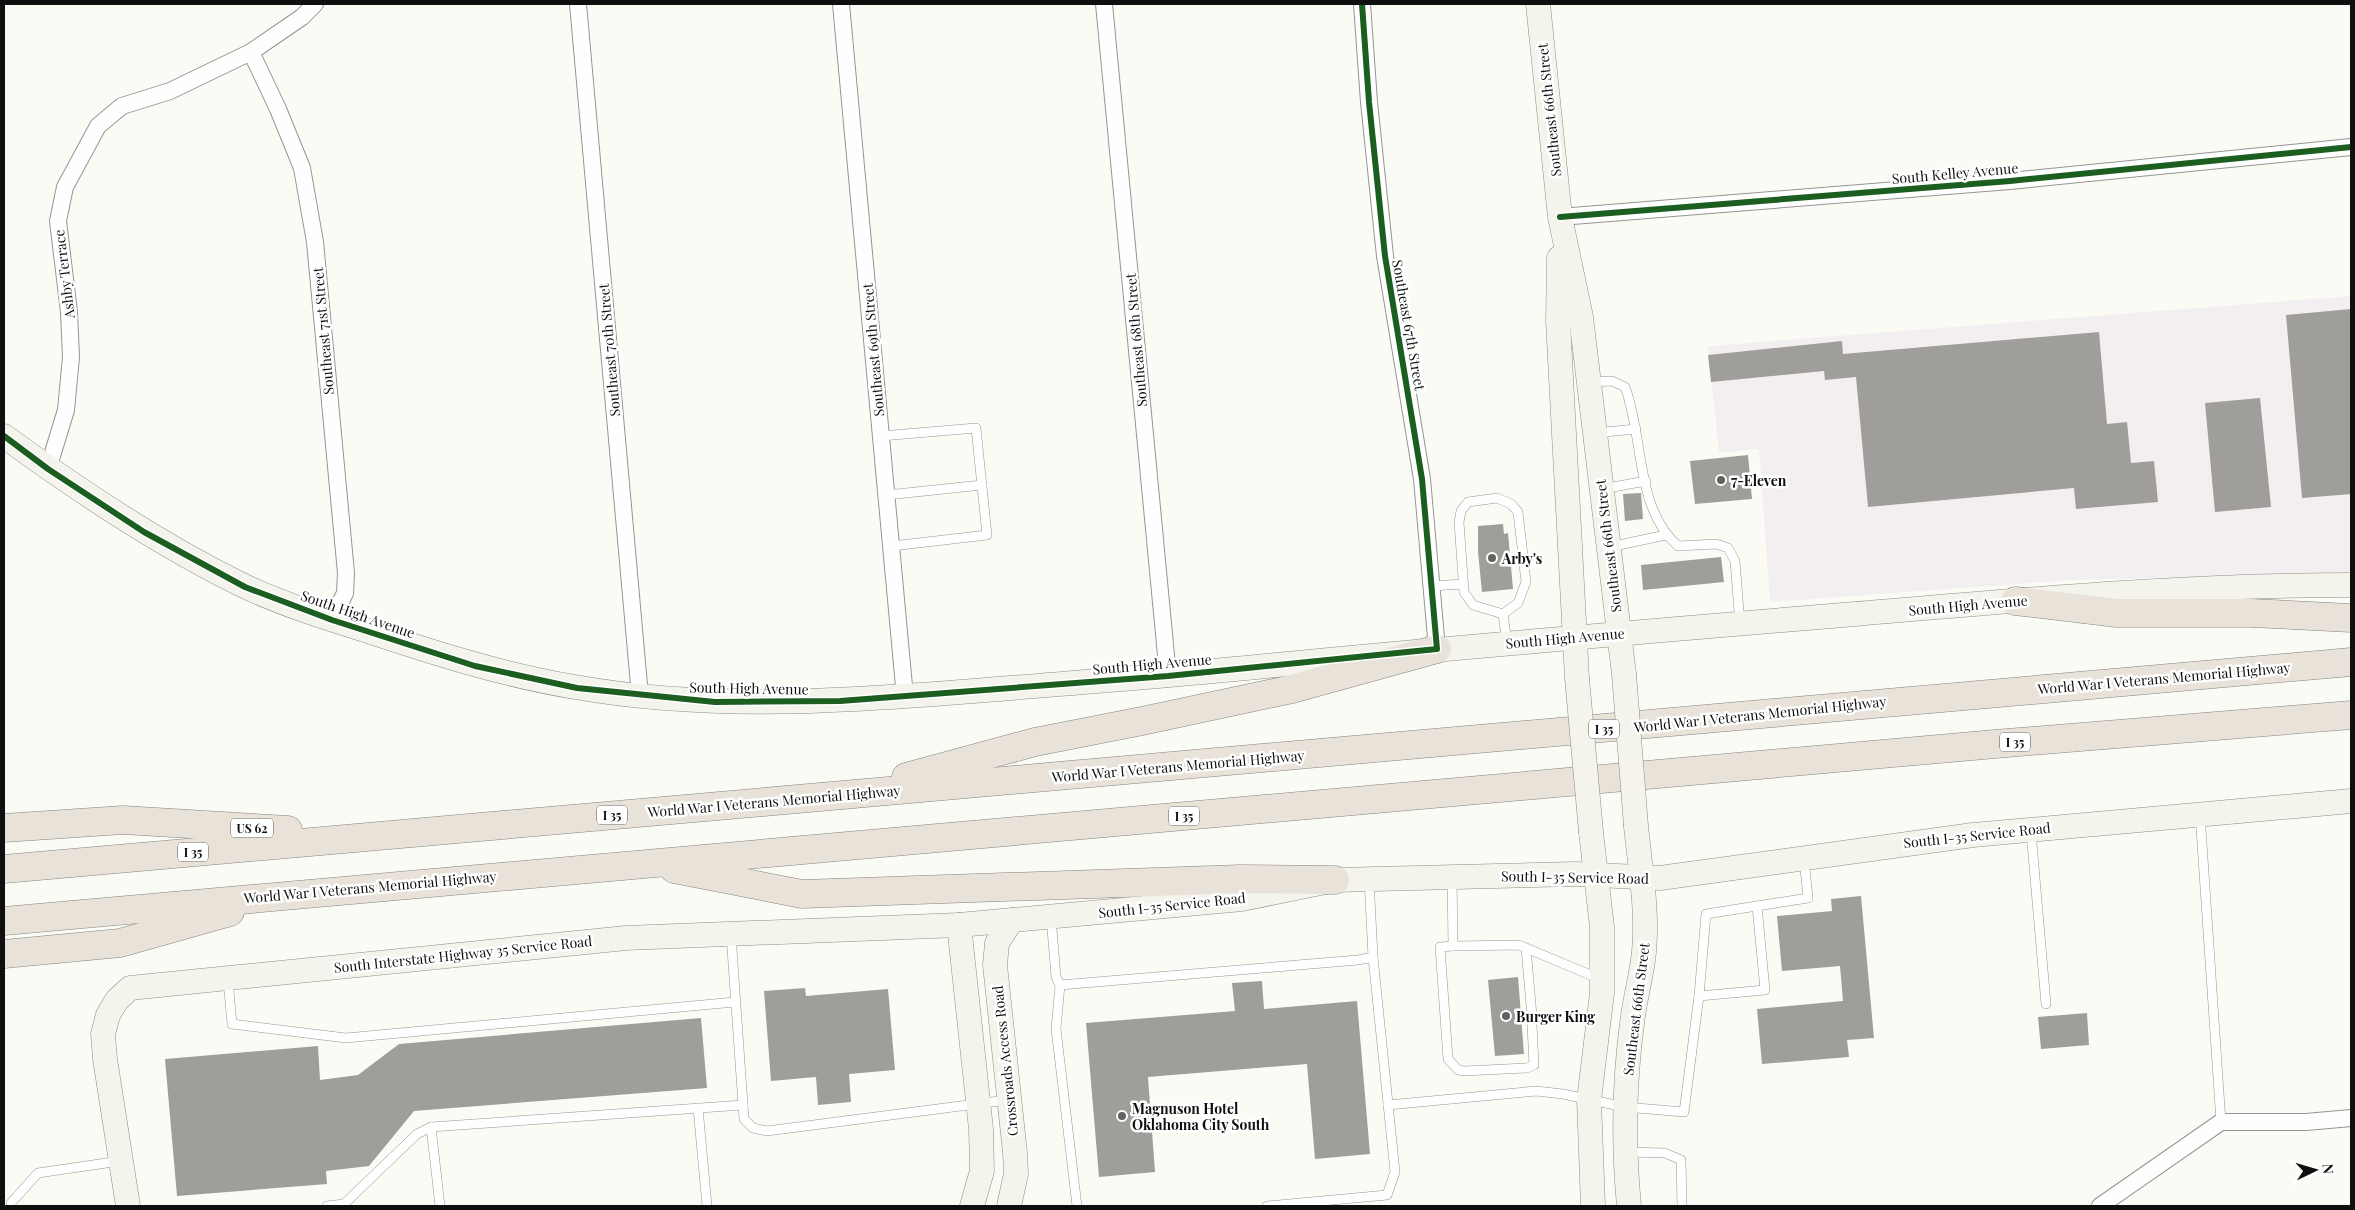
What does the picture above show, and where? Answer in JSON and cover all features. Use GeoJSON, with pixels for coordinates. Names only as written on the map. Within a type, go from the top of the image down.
{"type":"FeatureCollection","features":[{"type":"Feature","properties":{"kind":"highway"},"geometry":{"type":"LineString","coordinates":[[2015,601],[2117,613],[2252,612],[2351,618]]}},
{"type":"Feature","properties":{"kind":"highway"},"geometry":{"type":"LineString","coordinates":[[843,794],[1035,742],[1292,689],[1437,649]]}},
{"type":"Feature","properties":{"kind":"highway","name":"World War I Veterans Memorial Highway"},"geometry":{"type":"LineString","coordinates":[[4,869],[843,794],[1666,724],[1817,708],[2351,662]]}},
{"type":"Feature","properties":{"kind":"highway","name":"World War I Veterans Memorial Highway"},"geometry":{"type":"LineString","coordinates":[[4,920],[1995,744],[2351,715]]}},
{"type":"Feature","properties":{"kind":"highway","name":"US 62"},"geometry":{"type":"LineString","coordinates":[[4,828],[123,820],[382,835]]}},
{"type":"Feature","properties":{"kind":"highway"},"geometry":{"type":"LineString","coordinates":[[643,863],[802,894],[1240,879],[1335,880]]}},
{"type":"Feature","properties":{"kind":"highway"},"geometry":{"type":"LineString","coordinates":[[4,954],[120,944],[293,894]]}},
{"type":"Feature","properties":{"kind":"street","name":"Ashby Terrace"},"geometry":{"type":"LineString","coordinates":[[48,469],[66,410],[71,357],[69,312],[58,221],[65,187],[98,126],[122,106],[170,91],[251,52],[302,17],[315,4]]}},
{"type":"Feature","properties":{"kind":"street","name":"Southeast 70th Street"},"geometry":{"type":"LineString","coordinates":[[578,4],[640,696]]}},
{"type":"Feature","properties":{"kind":"street","name":"Southeast 69th Street"},"geometry":{"type":"LineString","coordinates":[[841,4],[905,697]]}},
{"type":"Feature","properties":{"kind":"street","name":"Southeast 68th Street"},"geometry":{"type":"LineString","coordinates":[[1104,4],[1168,676]]}},
{"type":"Feature","properties":{"kind":"street","name":"Southeast 67th Street"},"geometry":{"type":"LineString","coordinates":[[1362,4],[1369,102],[1384,256],[1422,479],[1437,649]]}},
{"type":"Feature","properties":{"kind":"street","name":"Southeast 66th Street"},"geometry":{"type":"LineString","coordinates":[[1538,4],[1560,217],[1581,317],[1624,674],[1645,920],[1644,952],[1633,1016],[1625,1108],[1625,1152],[1629,1206]]}},
{"type":"Feature","properties":{"kind":"street","name":"Southeast 71st Street"},"geometry":{"type":"LineString","coordinates":[[251,52],[278,109],[302,168],[315,242],[346,573],[345,593],[332,620]]}},
{"type":"Feature","properties":{"kind":"street","name":"South Kelley Avenue"},"geometry":{"type":"LineString","coordinates":[[1560,217],[2010,181],[2351,147]]}},
{"type":"Feature","properties":{"kind":"street","name":"Southeast 66th Street"},"geometry":{"type":"LineString","coordinates":[[1560,217],[1558,321],[1577,678],[1595,875],[1602,927],[1602,980],[1589,1100],[1593,1206]]}},
{"type":"Feature","properties":{"kind":"street","name":"South High Avenue"},"geometry":{"type":"LineString","coordinates":[[4,436],[48,469],[144,532],[236,582],[332,620],[475,666],[577,688],[640,696],[714,702],[840,701],[905,697],[1168,676],[1575,637],[2015,601],[2136,592],[2296,585],[2351,585]]}},
{"type":"Feature","properties":{"kind":"street","name":"South I-35 Service Road"},"geometry":{"type":"LineString","coordinates":[[798,931],[960,925],[1242,899],[1335,880],[1595,875],[1660,878],[1900,843],[2031,829],[2351,801]]}},
{"type":"Feature","properties":{"kind":"street","name":"Crossroads Access Road"},"geometry":{"type":"LineString","coordinates":[[1009,1206],[1016,1174],[995,965],[997,943],[1012,920]]}},
{"type":"Feature","properties":{"kind":"street"},"geometry":{"type":"LineString","coordinates":[[960,925],[978,1103],[982,1172],[972,1206]]}},
{"type":"Feature","properties":{"kind":"street","name":"South Interstate Highway 35 Service Road"},"geometry":{"type":"LineString","coordinates":[[121,1162],[105,1059],[103,1034],[108,1015],[117,1000],[130,988],[626,938],[798,931]]}},
{"type":"Feature","properties":{"kind":"street"},"geometry":{"type":"LineString","coordinates":[[2100,1206],[2221,1122],[2306,1122],[2351,1118]]}},
{"type":"Feature","properties":{"kind":"street"},"geometry":{"type":"LineString","coordinates":[[121,1162],[128,1206]]}},
{"type":"Feature","properties":{"kind":"lane"},"geometry":{"type":"LineString","coordinates":[[1589,382],[1612,381],[1625,387],[1633,407],[1638,453],[1655,517],[1666,535],[1678,546],[1716,544],[1728,548],[1735,561],[1740,624]]}},
{"type":"Feature","properties":{"kind":"lane"},"geometry":{"type":"LineString","coordinates":[[881,436],[976,428],[982,485],[987,535],[892,546]]}},
{"type":"Feature","properties":{"kind":"lane"},"geometry":{"type":"LineString","coordinates":[[1595,433],[1636,429]]}},
{"type":"Feature","properties":{"kind":"lane"},"geometry":{"type":"LineString","coordinates":[[1601,489],[1646,481]]}},
{"type":"Feature","properties":{"kind":"lane"},"geometry":{"type":"LineString","coordinates":[[887,495],[982,485]]}},
{"type":"Feature","properties":{"kind":"lane"},"geometry":{"type":"LineString","coordinates":[[1497,498],[1511,504],[1518,512],[1526,582],[1518,603],[1503,614],[1473,605],[1464,592],[1459,522],[1461,511],[1468,502],[1497,498]]}},
{"type":"Feature","properties":{"kind":"lane"},"geometry":{"type":"LineString","coordinates":[[1608,547],[1666,535]]}},
{"type":"Feature","properties":{"kind":"lane"},"geometry":{"type":"LineString","coordinates":[[1431,586],[1463,584]]}},
{"type":"Feature","properties":{"kind":"lane"},"geometry":{"type":"LineString","coordinates":[[1503,614],[1507,643]]}},
{"type":"Feature","properties":{"kind":"lane"},"geometry":{"type":"LineString","coordinates":[[2200,814],[2221,1122]]}},
{"type":"Feature","properties":{"kind":"lane"},"geometry":{"type":"LineString","coordinates":[[2031,829],[2046,1004]]}},
{"type":"Feature","properties":{"kind":"lane"},"geometry":{"type":"LineString","coordinates":[[1388,1105],[1536,1091],[1625,1108],[1684,1112],[1699,996],[1706,914],[1808,898],[1804,856]]}},
{"type":"Feature","properties":{"kind":"lane"},"geometry":{"type":"LineString","coordinates":[[1452,877],[1453,946]]}},
{"type":"Feature","properties":{"kind":"lane"},"geometry":{"type":"LineString","coordinates":[[1267,1206],[1387,1194],[1394,1172],[1373,957],[1369,879]]}},
{"type":"Feature","properties":{"kind":"lane"},"geometry":{"type":"LineString","coordinates":[[1699,996],[1765,990],[1757,906]]}},
{"type":"Feature","properties":{"kind":"lane"},"geometry":{"type":"LineString","coordinates":[[1051,917],[1056,977],[1060,985],[1056,1029],[1077,1206]]}},
{"type":"Feature","properties":{"kind":"lane"},"geometry":{"type":"LineString","coordinates":[[731,934],[744,1119],[753,1128],[767,1131],[1010,1100]]}},
{"type":"Feature","properties":{"kind":"lane"},"geometry":{"type":"LineString","coordinates":[[1526,948],[1534,1065],[1527,1068],[1464,1071],[1452,1066],[1448,1059],[1440,947],[1518,945],[1526,948],[1602,980]]}},
{"type":"Feature","properties":{"kind":"lane"},"geometry":{"type":"LineString","coordinates":[[1060,985],[1373,957]]}},
{"type":"Feature","properties":{"kind":"lane"},"geometry":{"type":"LineString","coordinates":[[227,977],[232,1024],[346,1038],[735,1002]]}},
{"type":"Feature","properties":{"kind":"lane"},"geometry":{"type":"LineString","coordinates":[[329,1206],[344,1204],[418,1134],[431,1127],[743,1105]]}},
{"type":"Feature","properties":{"kind":"lane"},"geometry":{"type":"LineString","coordinates":[[698,1108],[707,1206]]}},
{"type":"Feature","properties":{"kind":"lane"},"geometry":{"type":"LineString","coordinates":[[431,1127],[440,1206]]}},
{"type":"Feature","properties":{"kind":"lane"},"geometry":{"type":"LineString","coordinates":[[1625,1152],[1665,1153],[1681,1160],[1682,1206]]}},
{"type":"Feature","properties":{"kind":"lane"},"geometry":{"type":"LineString","coordinates":[[11,1205],[38,1173],[121,1162]]}},
{"type":"Feature","properties":{"kind":"shaded area"},"geometry":{"type":"Polygon","coordinates":[[[2351,296],[2351,573],[2072,580],[1770,602],[1759,449],[1719,453],[1708,346],[2351,296]]]}},
{"type":"Feature","properties":{"kind":"building"},"geometry":{"type":"Polygon","coordinates":[[[2351,309],[2351,494],[2302,498],[2286,315],[2351,309]]]}},
{"type":"Feature","properties":{"kind":"building"},"geometry":{"type":"Polygon","coordinates":[[[2099,332],[2107,424],[2127,422],[2131,463],[2154,461],[2158,502],[2076,509],[2074,488],[1868,507],[1856,377],[1825,380],[1824,371],[1711,382],[1708,355],[1842,341],[1843,354],[2099,332]]]}},
{"type":"Feature","properties":{"kind":"building"},"geometry":{"type":"Polygon","coordinates":[[[2260,398],[2271,507],[2215,512],[2205,403],[2260,398]]]}},
{"type":"Feature","properties":{"kind":"building","name":"7-Eleven"},"geometry":{"type":"Polygon","coordinates":[[[1748,455],[1752,499],[1695,504],[1690,461],[1748,455]]]}},
{"type":"Feature","properties":{"kind":"building"},"geometry":{"type":"Polygon","coordinates":[[[1641,493],[1643,519],[1625,521],[1623,494],[1641,493]]]}},
{"type":"Feature","properties":{"kind":"building","name":"Arby's"},"geometry":{"type":"Polygon","coordinates":[[[1503,524],[1504,534],[1508,533],[1513,589],[1482,592],[1478,552],[1478,526],[1503,524]]]}},
{"type":"Feature","properties":{"kind":"building"},"geometry":{"type":"Polygon","coordinates":[[[1721,557],[1724,582],[1643,590],[1641,565],[1721,557]]]}},
{"type":"Feature","properties":{"kind":"building"},"geometry":{"type":"Polygon","coordinates":[[[1861,896],[1874,1038],[1847,1040],[1849,1057],[1762,1064],[1757,1009],[1843,1001],[1840,966],[1782,971],[1777,916],[1832,911],[1831,899],[1861,896]]]}},
{"type":"Feature","properties":{"kind":"building","name":"Burger King"},"geometry":{"type":"Polygon","coordinates":[[[1518,977],[1524,1054],[1495,1056],[1488,980],[1518,977]]]}},
{"type":"Feature","properties":{"kind":"building","name":"Magnuson Hotel Oklahoma City South"},"geometry":{"type":"Polygon","coordinates":[[[1262,981],[1264,1009],[1357,1001],[1370,1154],[1315,1159],[1307,1064],[1148,1077],[1155,1172],[1099,1177],[1086,1023],[1235,1011],[1232,983],[1262,981]]]}},
{"type":"Feature","properties":{"kind":"building"},"geometry":{"type":"Polygon","coordinates":[[[805,988],[806,996],[888,989],[895,1070],[849,1074],[851,1102],[818,1105],[816,1077],[771,1081],[764,991],[805,988]]]}},
{"type":"Feature","properties":{"kind":"building"},"geometry":{"type":"Polygon","coordinates":[[[2087,1013],[2089,1045],[2041,1049],[2038,1017],[2087,1013]]]}},
{"type":"Feature","properties":{"kind":"building"},"geometry":{"type":"Polygon","coordinates":[[[701,1018],[707,1088],[414,1111],[369,1166],[326,1171],[327,1184],[177,1196],[165,1059],[318,1046],[320,1080],[358,1075],[399,1044],[701,1018]]]}},
{"type":"Feature","properties":{"kind":"cycle path"},"geometry":{"type":"LineString","coordinates":[[4,436],[48,469],[144,532],[245,587],[332,620],[475,666],[577,688],[715,702],[840,701],[1168,676],[1437,649],[1422,479],[1385,256],[1369,102],[1362,4]]}},
{"type":"Feature","properties":{"kind":"cycle path"},"geometry":{"type":"LineString","coordinates":[[1560,217],[2010,181],[2351,147]]}},
{"type":"Feature","properties":{"kind":"place","name":"7-Eleven"},"geometry":{"type":"Point","coordinates":[1721,480]}},
{"type":"Feature","properties":{"kind":"place","name":"Arby's"},"geometry":{"type":"Point","coordinates":[1492,558]}},
{"type":"Feature","properties":{"kind":"place","name":"Burger King"},"geometry":{"type":"Point","coordinates":[1506,1016]}},
{"type":"Feature","properties":{"kind":"place","name":"Magnuson Hotel Oklahoma City South"},"geometry":{"type":"Point","coordinates":[1122,1116]}}]}
